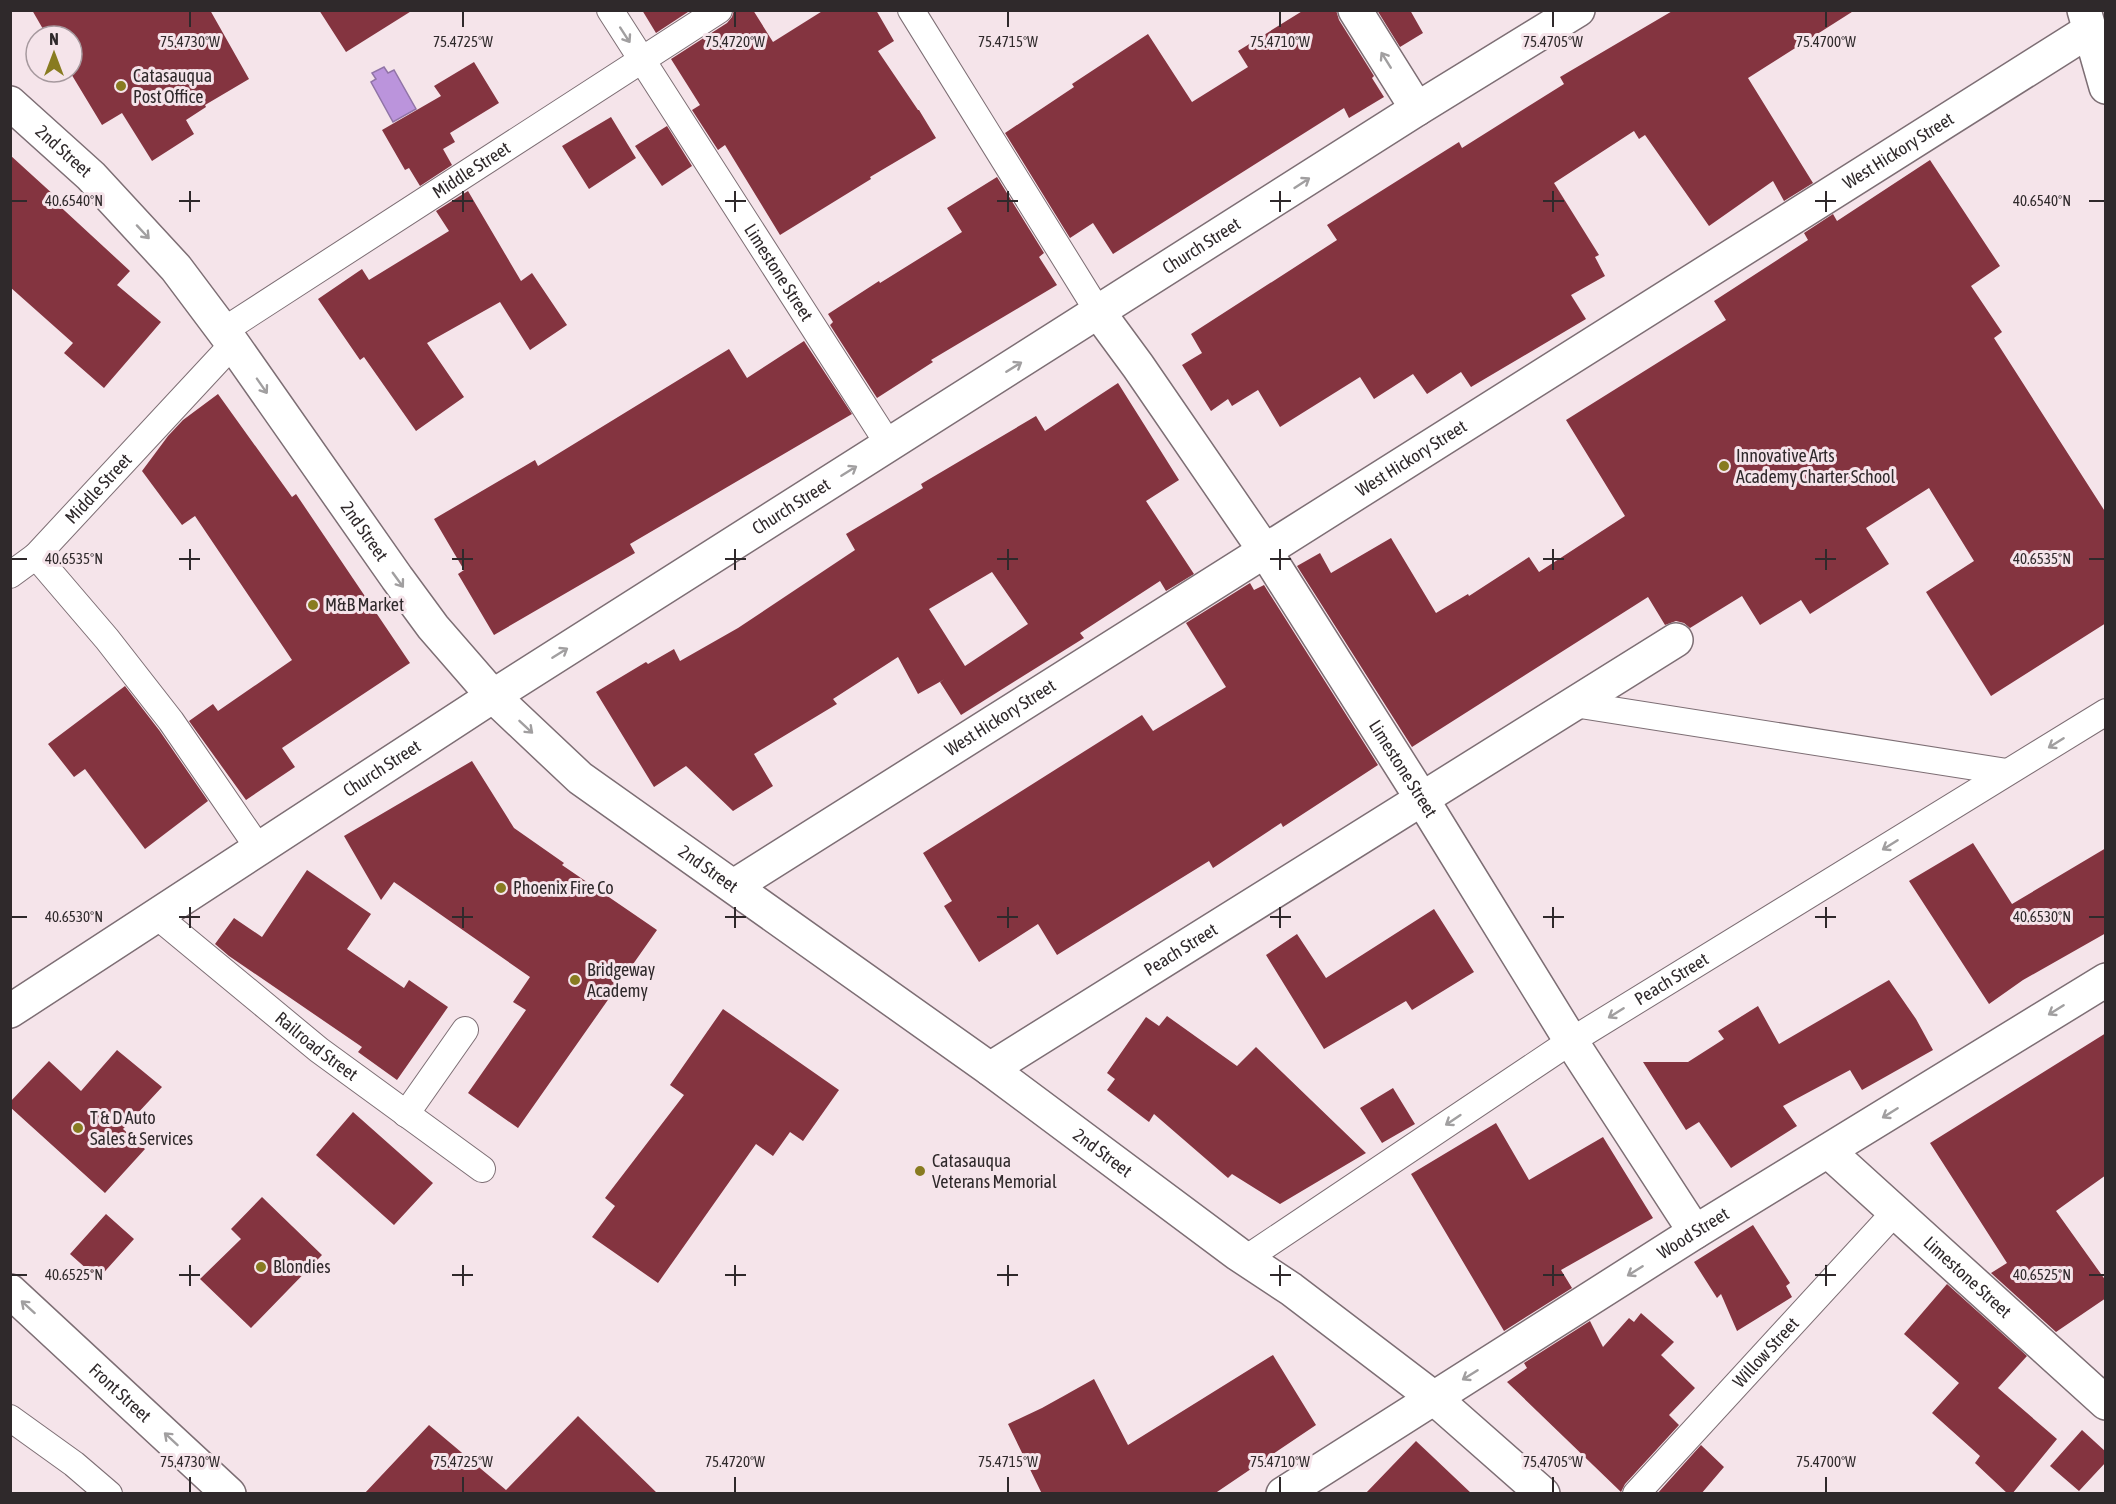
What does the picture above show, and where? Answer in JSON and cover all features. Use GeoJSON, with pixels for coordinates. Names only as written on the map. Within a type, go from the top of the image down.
{"type":"FeatureCollection","features":[{"type":"Feature","properties":{"kind":"street"},"geometry":{"type":"LineString","coordinates":[[1355,10],[1417,110]]}},
{"type":"Feature","properties":{"kind":"street","name":"Church Street"},"geometry":{"type":"LineString","coordinates":[[10,1011],[493,696],[1578,10]]}},
{"type":"Feature","properties":{"kind":"street"},"geometry":{"type":"LineString","coordinates":[[2087,20],[2106,87]]}},
{"type":"Feature","properties":{"kind":"street","name":"West Hickory Street"},"geometry":{"type":"LineString","coordinates":[[734,886],[1265,550],[2087,20]]}},
{"type":"Feature","properties":{"kind":"street","name":"2nd Street"},"geometry":{"type":"LineString","coordinates":[[10,103],[98,184],[176,268],[433,627],[493,696],[580,777],[990,1069],[1247,1258],[1434,1398],[1543,1494]]}},
{"type":"Feature","properties":{"kind":"street","name":"Limestone Street"},"geometry":{"type":"LineString","coordinates":[[1099,313],[1265,550],[1571,1041],[1695,1232]]}},
{"type":"Feature","properties":{"kind":"street","name":"Peach Street"},"geometry":{"type":"LineString","coordinates":[[990,1069],[1676,640]]}},
{"type":"Feature","properties":{"kind":"street","name":"Wood Street"},"geometry":{"type":"LineString","coordinates":[[1283,1494],[1695,1232],[2106,980]]}},
{"type":"Feature","properties":{"kind":"street","name":"Limestone Street"},"geometry":{"type":"LineString","coordinates":[[1828,1150],[1895,1212],[2099,1386]]}},
{"type":"Feature","properties":{"kind":"street","name":"Front Street"},"geometry":{"type":"LineString","coordinates":[[10,1291],[229,1494]]}},
{"type":"Feature","properties":{"kind":"lane","name":"Limestone Street"},"geometry":{"type":"LineString","coordinates":[[609,10],[890,445]]}},
{"type":"Feature","properties":{"kind":"lane","name":"Middle Street"},"geometry":{"type":"LineString","coordinates":[[10,575],[36,556],[228,338],[641,59],[718,10]]}},
{"type":"Feature","properties":{"kind":"lane"},"geometry":{"type":"LineString","coordinates":[[911,10],[1099,313]]}},
{"type":"Feature","properties":{"kind":"lane"},"geometry":{"type":"LineString","coordinates":[[36,556],[107,639],[171,721],[259,849]]}},
{"type":"Feature","properties":{"kind":"lane"},"geometry":{"type":"LineString","coordinates":[[1574,704],[2007,772]]}},
{"type":"Feature","properties":{"kind":"lane","name":"Peach Street"},"geometry":{"type":"LineString","coordinates":[[1247,1258],[1571,1041],[2106,712]]}},
{"type":"Feature","properties":{"kind":"lane","name":"Railroad Street"},"geometry":{"type":"LineString","coordinates":[[157,916],[319,1050],[482,1169]]}},
{"type":"Feature","properties":{"kind":"lane"},"geometry":{"type":"LineString","coordinates":[[406,1114],[465,1029]]}},
{"type":"Feature","properties":{"kind":"lane","name":"Willow Street"},"geometry":{"type":"LineString","coordinates":[[1636,1494],[1895,1212]]}},
{"type":"Feature","properties":{"kind":"lane"},"geometry":{"type":"LineString","coordinates":[[10,1419],[74,1464],[109,1494]]}},
{"type":"Feature","properties":{"kind":"shaded area"},"geometry":{"type":"Polygon","coordinates":[[[384,67],[388,73],[394,70],[416,109],[393,122],[371,82],[376,79],[372,73],[384,67]]]}},
{"type":"Feature","properties":{"kind":"building","name":"Catasauqua Post Office"},"geometry":{"type":"Polygon","coordinates":[[[32,10],[210,10],[249,79],[205,105],[206,107],[186,120],[194,134],[152,161],[122,113],[102,125],[77,84],[84,84],[84,24],[40,24],[32,10]]]}},
{"type":"Feature","properties":{"kind":"building"},"geometry":{"type":"Polygon","coordinates":[[[319,10],[413,10],[346,52],[319,10]]]}},
{"type":"Feature","properties":{"kind":"building"},"geometry":{"type":"Polygon","coordinates":[[[642,10],[691,10],[656,33],[642,10]]]}},
{"type":"Feature","properties":{"kind":"building"},"geometry":{"type":"Polygon","coordinates":[[[734,10],[753,10],[773,42],[824,10],[876,10],[894,41],[878,51],[936,138],[780,235],[725,145],[718,150],[692,110],[700,105],[671,59],[727,23],[734,10]]]}},
{"type":"Feature","properties":{"kind":"building"},"geometry":{"type":"Polygon","coordinates":[[[1304,10],[1336,10],[1339,20],[1374,76],[1372,78],[1384,97],[1349,118],[1344,108],[1113,254],[1093,223],[1070,238],[1005,133],[1074,87],[1072,84],[1148,34],[1192,102],[1248,67],[1238,51],[1304,10]]]}},
{"type":"Feature","properties":{"kind":"building"},"geometry":{"type":"Polygon","coordinates":[[[1377,10],[1410,10],[1423,33],[1400,47],[1377,10]]]}},
{"type":"Feature","properties":{"kind":"building"},"geometry":{"type":"Polygon","coordinates":[[[1674,10],[1855,10],[1748,78],[1813,183],[1784,201],[1773,181],[1709,226],[1645,135],[1639,139],[1634,131],[1554,183],[1599,255],[1595,257],[1605,276],[1571,295],[1586,319],[1471,387],[1461,372],[1427,394],[1413,374],[1374,399],[1360,377],[1280,427],[1258,390],[1232,406],[1228,399],[1211,411],[1182,365],[1202,353],[1191,334],[1337,240],[1327,225],[1459,142],[1462,148],[1564,84],[1560,77],[1674,10]]]}},
{"type":"Feature","properties":{"kind":"building"},"geometry":{"type":"Polygon","coordinates":[[[474,62],[499,103],[450,133],[455,142],[443,149],[452,165],[420,186],[409,168],[405,170],[382,130],[441,96],[434,86],[474,62]]]}},
{"type":"Feature","properties":{"kind":"building"},"geometry":{"type":"Polygon","coordinates":[[[611,117],[636,158],[589,189],[562,146],[611,117]]]}},
{"type":"Feature","properties":{"kind":"building"},"geometry":{"type":"Polygon","coordinates":[[[667,126],[692,166],[662,186],[635,146],[667,126]]]}},
{"type":"Feature","properties":{"kind":"building"},"geometry":{"type":"Polygon","coordinates":[[[10,155],[55,196],[52,199],[130,271],[117,285],[161,322],[104,388],[64,353],[73,343],[10,287],[10,155]]]}},
{"type":"Feature","properties":{"kind":"building","name":"Innovative Arts Academy Charter School"},"geometry":{"type":"Polygon","coordinates":[[[1930,160],[2000,266],[1971,286],[2002,332],[1994,338],[2106,513],[2106,623],[1991,696],[1926,592],[1974,561],[1929,488],[1866,528],[1889,564],[1810,614],[1801,600],[1760,625],[1742,596],[1690,628],[1676,621],[1665,625],[1648,597],[1412,747],[1297,566],[1320,553],[1331,573],[1391,538],[1436,613],[1468,594],[1469,596],[1529,557],[1539,572],[1625,516],[1566,420],[1726,320],[1714,301],[1808,240],[1804,233],[1833,214],[1837,221],[1930,160]]]}},
{"type":"Feature","properties":{"kind":"building"},"geometry":{"type":"Polygon","coordinates":[[[997,177],[1044,253],[1039,257],[1057,285],[931,360],[933,362],[877,398],[830,325],[833,322],[828,314],[962,232],[947,208],[997,177]]]}},
{"type":"Feature","properties":{"kind":"building"},"geometry":{"type":"Polygon","coordinates":[[[468,191],[521,281],[532,273],[567,325],[530,350],[500,302],[427,343],[464,397],[416,431],[364,357],[360,360],[318,299],[362,269],[369,280],[449,231],[436,211],[468,191]]]}},
{"type":"Feature","properties":{"kind":"building"},"geometry":{"type":"Polygon","coordinates":[[[804,341],[852,414],[630,544],[635,553],[494,635],[458,574],[464,570],[434,519],[535,460],[538,466],[729,349],[747,378],[804,341]]]}},
{"type":"Feature","properties":{"kind":"building"},"geometry":{"type":"Polygon","coordinates":[[[1118,383],[1179,480],[1146,501],[1194,574],[1166,591],[1160,581],[1080,633],[1084,638],[961,715],[940,682],[945,679],[918,694],[898,657],[833,699],[837,704],[754,754],[773,786],[733,811],[686,766],[654,787],[596,692],[646,662],[648,664],[674,649],[680,661],[738,628],[855,550],[846,534],[923,488],[921,484],[1036,416],[1045,431],[1118,383]],[[992,572],[929,609],[965,666],[1028,624],[992,572]]]}},
{"type":"Feature","properties":{"kind":"building"},"geometry":{"type":"Polygon","coordinates":[[[218,394],[292,497],[296,494],[410,663],[282,748],[295,767],[246,800],[189,721],[213,704],[218,711],[292,660],[195,516],[182,525],[142,471],[183,420],[218,394]]]}},
{"type":"Feature","properties":{"kind":"building"},"geometry":{"type":"Polygon","coordinates":[[[1250,583],[1254,590],[1264,585],[1378,765],[1283,827],[1281,823],[1213,868],[1209,861],[1057,955],[1038,924],[979,962],[944,906],[952,901],[923,853],[1142,715],[1153,731],[1226,687],[1186,623],[1250,583]]]}},
{"type":"Feature","properties":{"kind":"building"},"geometry":{"type":"Polygon","coordinates":[[[125,686],[159,730],[208,801],[145,849],[85,769],[74,777],[48,744],[125,686]]]}},
{"type":"Feature","properties":{"kind":"building"},"geometry":{"type":"Polygon","coordinates":[[[472,761],[514,828],[564,863],[562,865],[657,930],[518,1128],[468,1093],[526,1010],[513,1002],[530,977],[394,882],[381,900],[344,836],[472,761]]]}},
{"type":"Feature","properties":{"kind":"building"},"geometry":{"type":"Polygon","coordinates":[[[1973,843],[2012,904],[2106,848],[2106,933],[2023,980],[1989,1004],[1909,881],[1973,843]]]}},
{"type":"Feature","properties":{"kind":"building"},"geometry":{"type":"Polygon","coordinates":[[[307,870],[371,914],[347,949],[404,988],[409,980],[448,1007],[397,1080],[358,1052],[362,1047],[215,944],[234,918],[262,937],[307,870]]]}},
{"type":"Feature","properties":{"kind":"building"},"geometry":{"type":"Polygon","coordinates":[[[1434,909],[1474,972],[1412,1010],[1406,1001],[1324,1049],[1266,955],[1297,934],[1326,978],[1434,909]]]}},
{"type":"Feature","properties":{"kind":"building"},"geometry":{"type":"Polygon","coordinates":[[[1889,980],[1916,1019],[1933,1050],[1862,1090],[1850,1070],[1783,1106],[1797,1126],[1731,1168],[1699,1122],[1686,1130],[1643,1062],[1688,1062],[1724,1039],[1718,1031],[1758,1006],[1779,1044],[1889,980]]]}},
{"type":"Feature","properties":{"kind":"building"},"geometry":{"type":"Polygon","coordinates":[[[723,1009],[839,1090],[803,1141],[790,1132],[773,1156],[756,1144],[658,1283],[592,1237],[615,1206],[605,1198],[684,1095],[670,1085],[723,1009]]]}},
{"type":"Feature","properties":{"kind":"building"},"geometry":{"type":"Polygon","coordinates":[[[1167,1016],[1237,1066],[1256,1047],[1366,1153],[1280,1204],[1232,1174],[1228,1178],[1154,1114],[1149,1122],[1107,1090],[1115,1079],[1107,1073],[1146,1017],[1159,1026],[1167,1016]]]}},
{"type":"Feature","properties":{"kind":"building"},"geometry":{"type":"Polygon","coordinates":[[[2106,1033],[2106,1175],[2056,1211],[2106,1281],[2106,1298],[2056,1332],[1991,1273],[2007,1263],[1930,1143],[2106,1033]]]}},
{"type":"Feature","properties":{"kind":"building","name":"T & D Auto Sales & Services"},"geometry":{"type":"Polygon","coordinates":[[[117,1050],[162,1087],[123,1129],[145,1149],[105,1193],[10,1107],[10,1102],[49,1061],[81,1091],[117,1050]]]}},
{"type":"Feature","properties":{"kind":"building"},"geometry":{"type":"Polygon","coordinates":[[[1393,1088],[1415,1124],[1382,1143],[1360,1108],[1393,1088]]]}},
{"type":"Feature","properties":{"kind":"building"},"geometry":{"type":"Polygon","coordinates":[[[353,1112],[433,1183],[394,1225],[316,1155],[353,1112]]]}},
{"type":"Feature","properties":{"kind":"building"},"geometry":{"type":"Polygon","coordinates":[[[1496,1123],[1529,1180],[1603,1137],[1653,1218],[1561,1270],[1572,1288],[1504,1331],[1411,1174],[1496,1123]]]}},
{"type":"Feature","properties":{"kind":"building","name":"Blondies"},"geometry":{"type":"Polygon","coordinates":[[[262,1197],[322,1255],[251,1328],[200,1279],[241,1239],[231,1229],[262,1197]]]}},
{"type":"Feature","properties":{"kind":"building"},"geometry":{"type":"Polygon","coordinates":[[[106,1214],[134,1239],[98,1279],[70,1254],[106,1214]]]}},
{"type":"Feature","properties":{"kind":"building"},"geometry":{"type":"Polygon","coordinates":[[[1753,1225],[1790,1283],[1786,1286],[1792,1297],[1737,1331],[1721,1294],[1717,1298],[1694,1262],[1753,1225]]]}},
{"type":"Feature","properties":{"kind":"building"},"geometry":{"type":"Polygon","coordinates":[[[1947,1284],[2027,1356],[1998,1388],[2057,1439],[2012,1494],[2008,1494],[1975,1463],[1980,1456],[1932,1413],[1959,1383],[1904,1334],[1947,1284]]]}},
{"type":"Feature","properties":{"kind":"building"},"geometry":{"type":"Polygon","coordinates":[[[1641,1313],[1674,1342],[1661,1355],[1695,1388],[1669,1415],[1679,1425],[1625,1484],[1621,1492],[1507,1382],[1527,1368],[1524,1363],[1590,1321],[1603,1347],[1629,1318],[1634,1322],[1641,1313]]]}},
{"type":"Feature","properties":{"kind":"building"},"geometry":{"type":"Polygon","coordinates":[[[1273,1355],[1316,1425],[1214,1494],[1042,1494],[1008,1424],[1094,1379],[1128,1445],[1273,1355]]]}},
{"type":"Feature","properties":{"kind":"building"},"geometry":{"type":"Polygon","coordinates":[[[578,1416],[658,1494],[364,1494],[429,1425],[506,1490],[578,1416]]]}},
{"type":"Feature","properties":{"kind":"building"},"geometry":{"type":"Polygon","coordinates":[[[2082,1430],[2106,1452],[2106,1462],[2079,1491],[2050,1466],[2082,1430]]]}},
{"type":"Feature","properties":{"kind":"building"},"geometry":{"type":"Polygon","coordinates":[[[1416,1441],[1433,1457],[1472,1494],[1365,1494],[1416,1441]]]}},
{"type":"Feature","properties":{"kind":"building"},"geometry":{"type":"Polygon","coordinates":[[[1701,1445],[1724,1467],[1701,1494],[1657,1494],[1701,1445]]]}},
{"type":"Feature","properties":{"kind":"place","name":"Catasauqua Post Office"},"geometry":{"type":"Point","coordinates":[121,86]}},
{"type":"Feature","properties":{"kind":"place","name":"Innovative Arts Academy Charter School"},"geometry":{"type":"Point","coordinates":[1724,466]}},
{"type":"Feature","properties":{"kind":"place","name":"M&B Market"},"geometry":{"type":"Point","coordinates":[313,605]}},
{"type":"Feature","properties":{"kind":"place","name":"Phoenix Fire Co"},"geometry":{"type":"Point","coordinates":[501,888]}},
{"type":"Feature","properties":{"kind":"place","name":"Bridgeway Academy"},"geometry":{"type":"Point","coordinates":[575,980]}},
{"type":"Feature","properties":{"kind":"place","name":"T & D Auto Sales & Services"},"geometry":{"type":"Point","coordinates":[78,1128]}},
{"type":"Feature","properties":{"kind":"place","name":"Catasauqua Veterans Memorial"},"geometry":{"type":"Point","coordinates":[920,1171]}},
{"type":"Feature","properties":{"kind":"place","name":"Blondies"},"geometry":{"type":"Point","coordinates":[261,1267]}}]}
